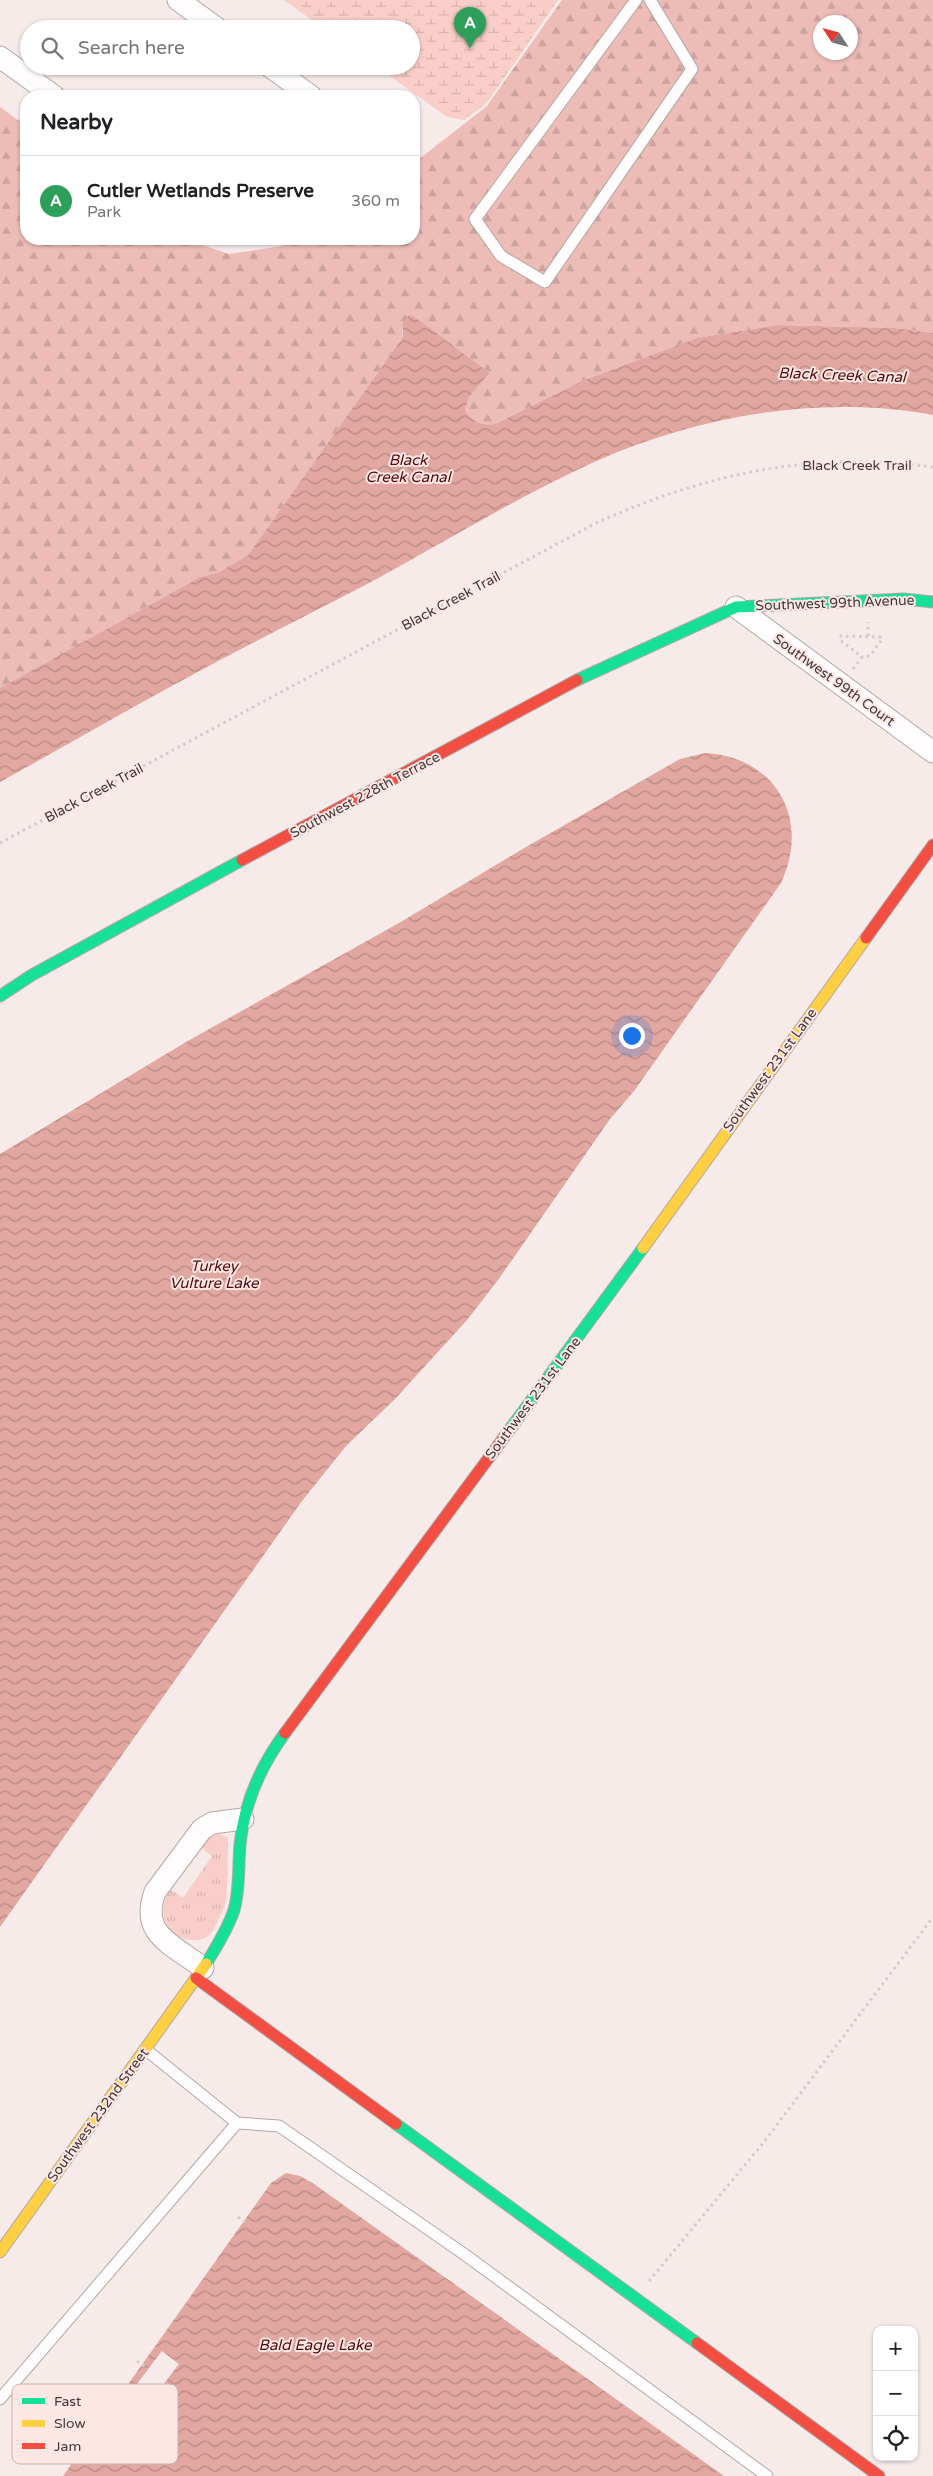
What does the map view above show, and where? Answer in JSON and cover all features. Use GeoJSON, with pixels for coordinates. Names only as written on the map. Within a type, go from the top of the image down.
{"type":"FeatureCollection","features":[{"type":"Feature","properties":{"kind":"street"},"geometry":{"type":"LineString","coordinates":[[178,0],[206,20]]}},
{"type":"Feature","properties":{"kind":"street"},"geometry":{"type":"LineString","coordinates":[[0,57],[20,71]]}},
{"type":"Feature","properties":{"kind":"street"},"geometry":{"type":"LineString","coordinates":[[25,75],[46,90]]}},
{"type":"Feature","properties":{"kind":"street"},"geometry":{"type":"LineString","coordinates":[[282,75],[303,90]]}},
{"type":"Feature","properties":{"kind":"street","name":"Southwest 99th Avenue"},"geometry":{"type":"LineString","coordinates":[[736,607],[904,599],[933,602]]}},
{"type":"Feature","properties":{"kind":"street","name":"Southwest 99th Court"},"geometry":{"type":"LineString","coordinates":[[736,607],[933,752]]}},
{"type":"Feature","properties":{"kind":"street","name":"Southwest 228th Terrace"},"geometry":{"type":"LineString","coordinates":[[0,996],[32,974],[176,895],[576,681],[736,607]]}},
{"type":"Feature","properties":{"kind":"street","name":"Southwest 231st Lane"},"geometry":{"type":"LineString","coordinates":[[200,1973],[223,1937],[234,1910],[238,1883],[239,1846],[248,1796],[254,1781],[276,1745],[602,1304],[933,845]]}},
{"type":"Feature","properties":{"kind":"street"},"geometry":{"type":"LineString","coordinates":[[243,1819],[212,1823],[202,1829],[155,1892],[150,1912],[152,1925],[158,1934],[200,1973],[634,2299],[879,2476]]}},
{"type":"Feature","properties":{"kind":"street","name":"Southwest 232nd Street"},"geometry":{"type":"LineString","coordinates":[[0,2252],[200,1973]]}},
{"type":"Feature","properties":{"kind":"lane"},"geometry":{"type":"LineString","coordinates":[[636,0],[476,219],[501,256],[545,282],[692,69],[650,0]]}},
{"type":"Feature","properties":{"kind":"lane"},"geometry":{"type":"LineString","coordinates":[[145,2049],[237,2123],[279,2126],[464,2254],[766,2476]]}},
{"type":"Feature","properties":{"kind":"lane"},"geometry":{"type":"LineString","coordinates":[[13,2384],[237,2123]]}},
{"type":"Feature","properties":{"kind":"lane"},"geometry":{"type":"LineString","coordinates":[[0,2399],[12,2385]]}},
{"type":"Feature","properties":{"kind":"path","name":"Black Creek Trail"},"geometry":{"type":"LineString","coordinates":[[0,843],[590,527],[638,504],[719,478],[787,465],[857,462],[933,467]]}},
{"type":"Feature","properties":{"kind":"path"},"geometry":{"type":"LineString","coordinates":[[868,621],[868,636]]}},
{"type":"Feature","properties":{"kind":"path"},"geometry":{"type":"LineString","coordinates":[[879,636],[882,639],[870,656],[862,656],[840,638],[879,636]]}},
{"type":"Feature","properties":{"kind":"path"},"geometry":{"type":"LineString","coordinates":[[853,669],[862,656]]}},
{"type":"Feature","properties":{"kind":"path"},"geometry":{"type":"LineString","coordinates":[[634,2299],[764,2142],[933,1917]]}},
{"type":"Feature","properties":{"kind":"path"},"geometry":{"type":"LineString","coordinates":[[238,2217],[249,2225]]}},
{"type":"Feature","properties":{"kind":"path"},"geometry":{"type":"LineString","coordinates":[[137,2360],[148,2369]]}},
{"type":"Feature","properties":{"kind":"green space"},"geometry":{"type":"Polygon","coordinates":[[[284,0],[558,0],[486,104],[464,120],[447,117],[420,98],[420,90],[409,90],[389,75],[420,75],[420,20],[312,20],[284,0]]]}},
{"type":"Feature","properties":{"kind":"green space"},"geometry":{"type":"Polygon","coordinates":[[[562,0],[933,0],[933,333],[896,328],[778,325],[697,338],[584,380],[495,424],[482,424],[471,418],[465,410],[469,397],[490,373],[469,359],[402,329],[403,337],[248,555],[219,572],[200,577],[0,688],[0,107],[20,122],[20,245],[202,245],[229,254],[284,245],[420,245],[420,158],[487,106],[562,0]]]}},
{"type":"Feature","properties":{"kind":"green space"},"geometry":{"type":"Polygon","coordinates":[[[218,1833],[228,1838],[225,1905],[211,1933],[204,1939],[184,1939],[175,1934],[168,1926],[164,1916],[164,1903],[170,1889],[183,1898],[212,1856],[200,1847],[206,1839],[218,1833]]]}},
{"type":"Feature","properties":{"kind":"water","name":"Black Creek Canal"},"geometry":{"type":"Polygon","coordinates":[[[409,315],[423,323],[490,373],[469,397],[465,410],[471,418],[482,424],[495,424],[584,380],[697,338],[778,325],[896,328],[933,333],[933,415],[890,409],[847,407],[803,409],[759,414],[716,422],[673,433],[632,447],[592,463],[536,491],[371,582],[181,681],[0,782],[0,688],[200,577],[219,572],[248,555],[403,337],[403,323],[409,315]]]}},
{"type":"Feature","properties":{"kind":"water","name":"Turkey Vulture Lake"},"geometry":{"type":"Polygon","coordinates":[[[705,753],[730,757],[751,766],[768,779],[781,796],[789,815],[792,836],[789,859],[781,883],[634,1091],[610,1119],[498,1280],[467,1320],[395,1399],[346,1446],[302,1501],[0,1927],[0,1154],[186,1042],[399,923],[526,847],[680,759],[705,753]]]}},
{"type":"Feature","properties":{"kind":"water","name":"Bald Eagle Lake"},"geometry":{"type":"Polygon","coordinates":[[[286,2173],[300,2176],[314,2184],[724,2476],[63,2476],[72,2464],[178,2464],[178,2384],[128,2384],[271,2183],[286,2173]]]}},
{"type":"Feature","properties":{"kind":"pier"},"geometry":{"type":"Polygon","coordinates":[[[162,2351],[179,2364],[164,2384],[137,2384],[162,2351]]]}},
{"type":"Feature","properties":{"kind":"traffic: fast"},"geometry":{"type":"LineString","coordinates":[[577,680],[736,607],[904,599],[933,602]]}},
{"type":"Feature","properties":{"kind":"traffic: fast"},"geometry":{"type":"LineString","coordinates":[[0,996],[32,975],[242,860]]}},
{"type":"Feature","properties":{"kind":"traffic: fast"},"geometry":{"type":"LineString","coordinates":[[505,1436],[643,1248]]}},
{"type":"Feature","properties":{"kind":"traffic: fast"},"geometry":{"type":"LineString","coordinates":[[206,1964],[225,1931],[234,1910],[238,1886],[242,1830],[249,1800],[261,1772],[285,1733]]}},
{"type":"Feature","properties":{"kind":"traffic: fast"},"geometry":{"type":"LineString","coordinates":[[396,2124],[697,2343]]}},
{"type":"Feature","properties":{"kind":"traffic: slow"},"geometry":{"type":"LineString","coordinates":[[643,1248],[866,938]]}},
{"type":"Feature","properties":{"kind":"traffic: slow"},"geometry":{"type":"LineString","coordinates":[[0,2252],[206,1964]]}},
{"type":"Feature","properties":{"kind":"traffic: jam"},"geometry":{"type":"LineString","coordinates":[[242,860],[577,680]]}},
{"type":"Feature","properties":{"kind":"traffic: jam"},"geometry":{"type":"LineString","coordinates":[[866,938],[933,845]]}},
{"type":"Feature","properties":{"kind":"traffic: jam"},"geometry":{"type":"LineString","coordinates":[[285,1733],[505,1436]]}},
{"type":"Feature","properties":{"kind":"traffic: jam"},"geometry":{"type":"LineString","coordinates":[[196,1978],[396,2124]]}},
{"type":"Feature","properties":{"kind":"traffic: jam"},"geometry":{"type":"LineString","coordinates":[[697,2343],[879,2476]]}},
{"type":"Feature","properties":{"kind":"place","name":"Cutler Wetlands Preserve"},"geometry":{"type":"Point","coordinates":[470,48]}}]}
